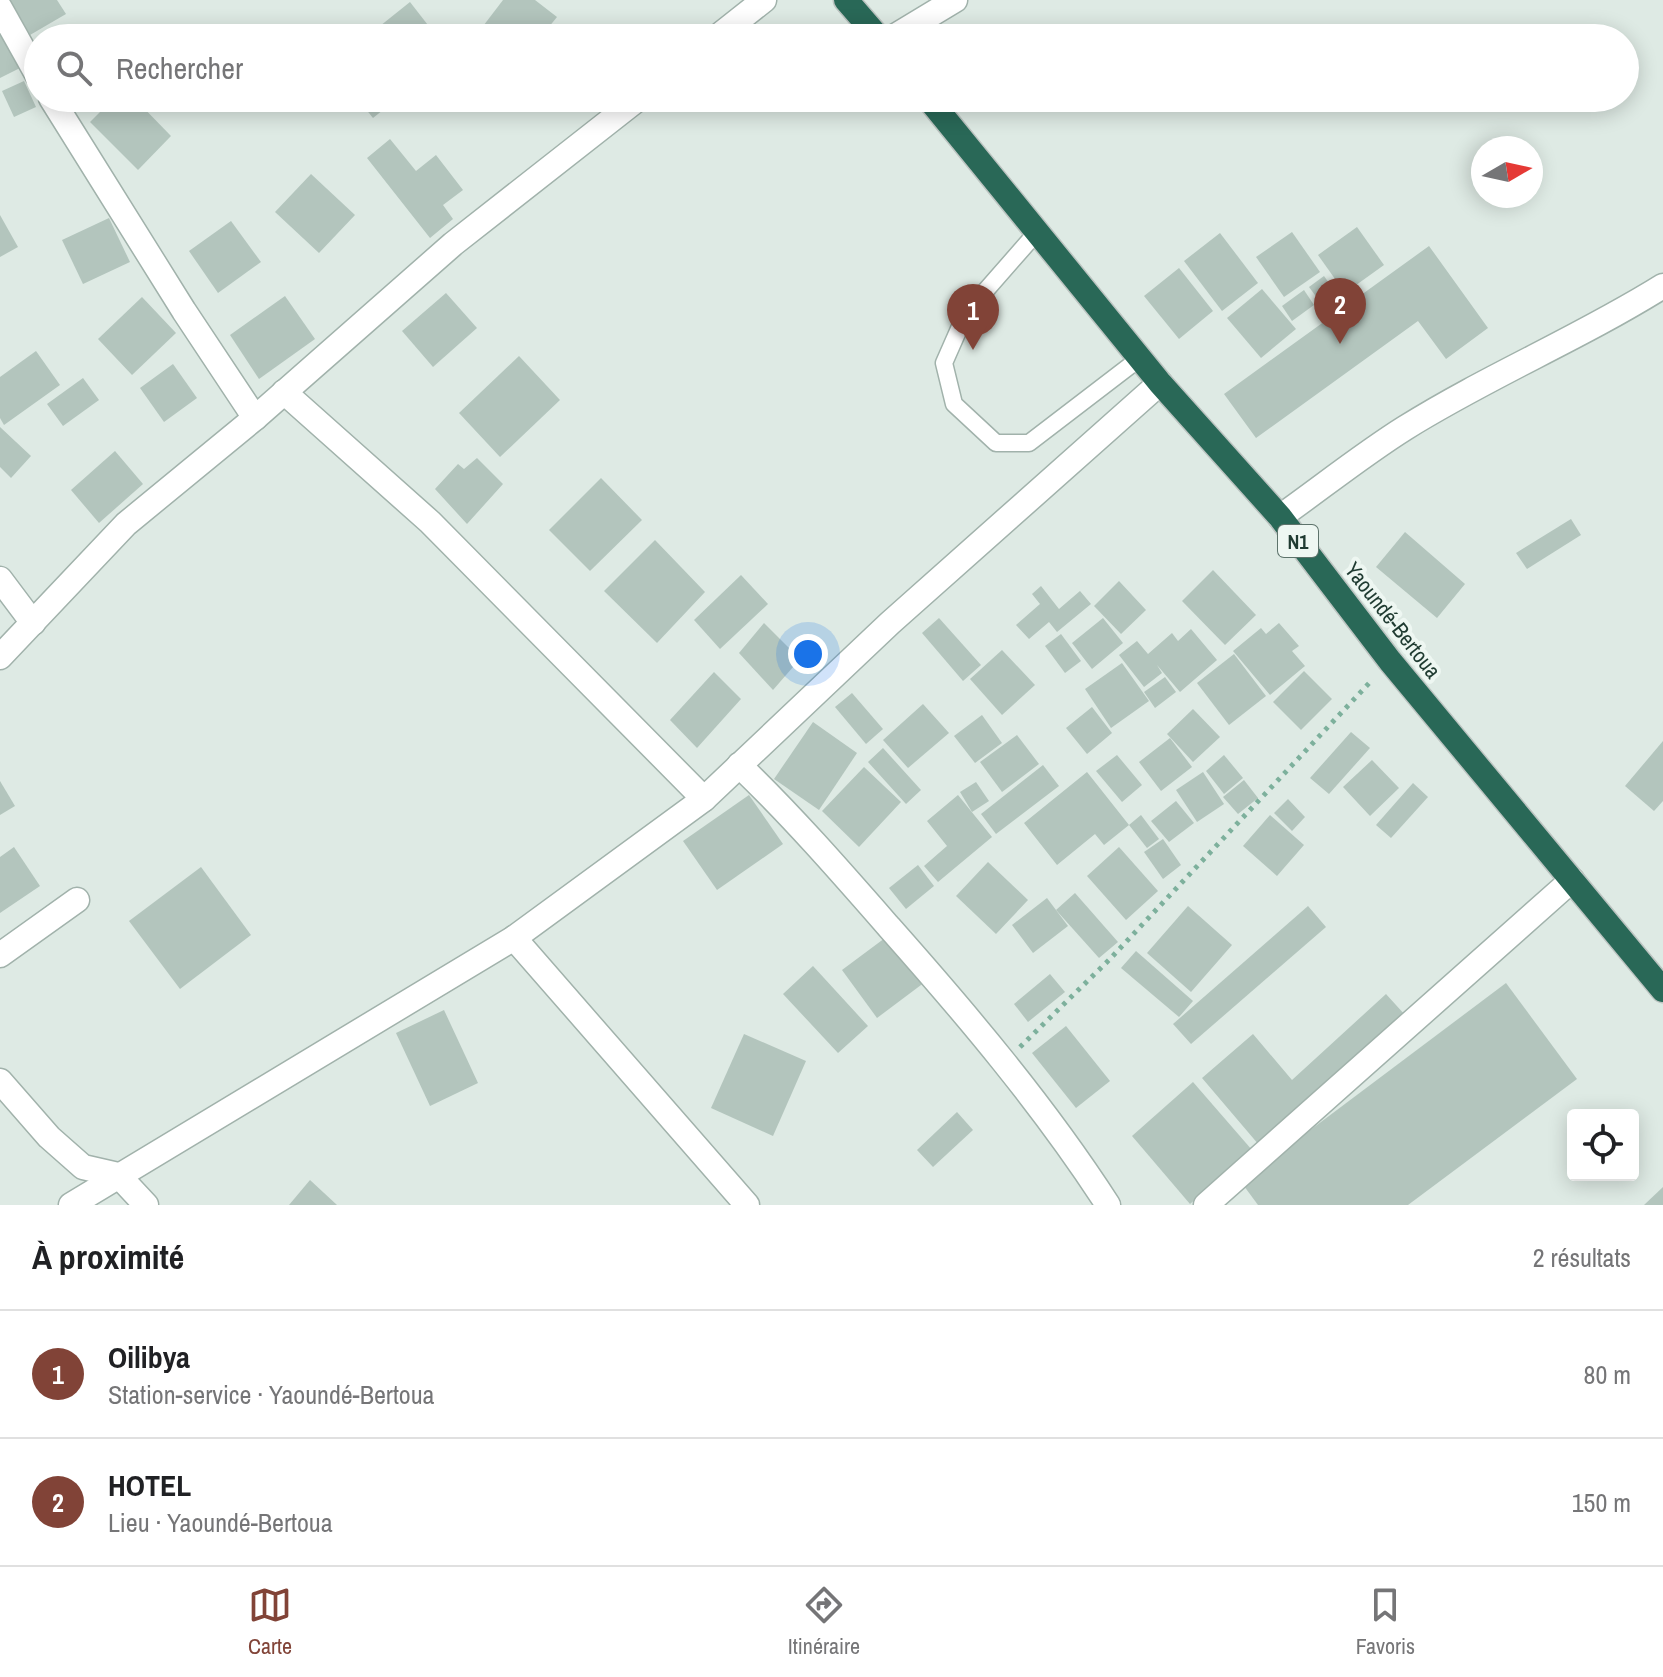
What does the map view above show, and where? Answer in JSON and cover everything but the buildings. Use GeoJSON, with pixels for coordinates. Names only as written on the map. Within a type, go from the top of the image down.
{"type":"FeatureCollection","features":[{"type":"Feature","properties":{"kind":"highway"},"geometry":{"type":"LineString","coordinates":[[846,0],[867,24]]}},
{"type":"Feature","properties":{"kind":"highway","name":"Yaoundé-Bertoua"},"geometry":{"type":"LineString","coordinates":[[939,112],[1160,383],[1280,517],[1390,661],[1663,990]]}},
{"type":"Feature","properties":{"kind":"street"},"geometry":{"type":"LineString","coordinates":[[734,24],[764,0]]}},
{"type":"Feature","properties":{"kind":"street"},"geometry":{"type":"LineString","coordinates":[[915,24],[955,0]]}},
{"type":"Feature","properties":{"kind":"street"},"geometry":{"type":"LineString","coordinates":[[0,8],[24,51]]}},
{"type":"Feature","properties":{"kind":"street"},"geometry":{"type":"LineString","coordinates":[[60,112],[255,418]]}},
{"type":"Feature","properties":{"kind":"street"},"geometry":{"type":"LineString","coordinates":[[0,657],[126,524],[255,418],[453,244],[621,112]]}},
{"type":"Feature","properties":{"kind":"street"},"geometry":{"type":"LineString","coordinates":[[1280,517],[1404,428],[1620,313],[1663,286]]}},
{"type":"Feature","properties":{"kind":"street"},"geometry":{"type":"LineString","coordinates":[[71,1205],[514,938],[704,799],[902,613],[1160,383]]}},
{"type":"Feature","properties":{"kind":"street"},"geometry":{"type":"LineString","coordinates":[[284,392],[430,522],[704,799]]}},
{"type":"Feature","properties":{"kind":"street"},"geometry":{"type":"LineString","coordinates":[[0,579],[33,623]]}},
{"type":"Feature","properties":{"kind":"street"},"geometry":{"type":"LineString","coordinates":[[739,765],[785,809],[1005,1062],[1079,1159],[1108,1205]]}},
{"type":"Feature","properties":{"kind":"street"},"geometry":{"type":"LineString","coordinates":[[1206,1205],[1572,880]]}},
{"type":"Feature","properties":{"kind":"street"},"geometry":{"type":"LineString","coordinates":[[0,955],[77,900]]}},
{"type":"Feature","properties":{"kind":"street"},"geometry":{"type":"LineString","coordinates":[[514,938],[747,1205]]}},
{"type":"Feature","properties":{"kind":"street"},"geometry":{"type":"LineString","coordinates":[[0,1081],[49,1137],[83,1167],[118,1175],[146,1205]]}},
{"type":"Feature","properties":{"kind":"lane"},"geometry":{"type":"LineString","coordinates":[[1037,232],[966,313],[944,363],[954,404],[996,443],[1029,443],[1140,358]]}},
{"type":"Feature","properties":{"kind":"path"},"geometry":{"type":"LineString","coordinates":[[1005,1062],[1109,960],[1390,661]]}},
{"type":"Feature","properties":{"kind":"place","name":"HOTEL"},"geometry":{"type":"Point","coordinates":[1340,344]}},
{"type":"Feature","properties":{"kind":"place","name":"Oilibya"},"geometry":{"type":"Point","coordinates":[973,350]}}]}
